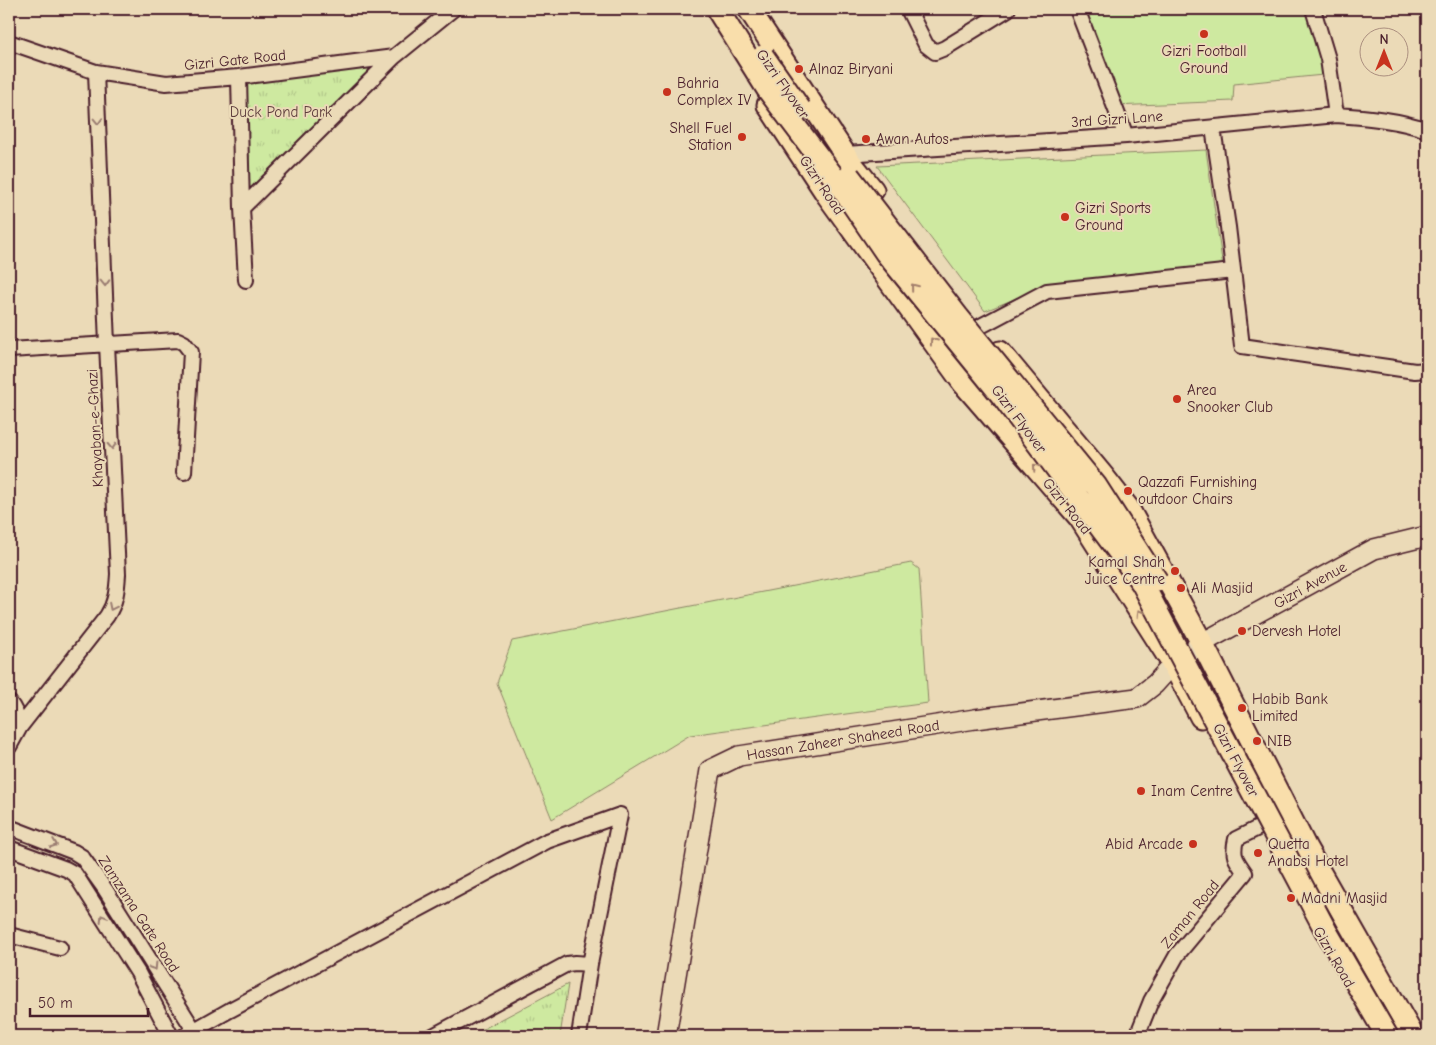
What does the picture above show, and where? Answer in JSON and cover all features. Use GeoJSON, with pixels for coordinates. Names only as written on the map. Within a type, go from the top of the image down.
{"type":"FeatureCollection","features":[{"type":"Feature","properties":{"kind":"main road","name":"Gizri Road"},"geometry":{"type":"LineString","coordinates":[[706,9],[828,196],[964,384],[1080,518],[1173,664],[1260,827],[1379,1036]]}},
{"type":"Feature","properties":{"kind":"main road","name":"Gizri Flyover"},"geometry":{"type":"LineString","coordinates":[[717,9],[768,90],[839,184],[886,253],[1003,397],[1142,583],[1326,931],[1387,1036]]}},
{"type":"Feature","properties":{"kind":"main road","name":"Gizri Flyover"},"geometry":{"type":"LineString","coordinates":[[734,9],[764,58],[836,159],[958,317],[1096,486],[1160,588],[1366,981],[1400,1036]]}},
{"type":"Feature","properties":{"kind":"main road","name":"Gizri Road"},"geometry":{"type":"LineString","coordinates":[[749,9],[845,154],[979,327],[1104,476],[1128,508],[1202,643],[1306,848],[1414,1036]]}},
{"type":"Feature","properties":{"kind":"street"},"geometry":{"type":"LineString","coordinates":[[242,208],[394,56],[453,9]]}},
{"type":"Feature","properties":{"kind":"street"},"geometry":{"type":"LineString","coordinates":[[908,9],[926,45],[935,52],[945,48],[1008,9]]}},
{"type":"Feature","properties":{"kind":"street"},"geometry":{"type":"LineString","coordinates":[[1077,9],[1126,136]]}},
{"type":"Feature","properties":{"kind":"street"},"geometry":{"type":"LineString","coordinates":[[1313,9],[1328,59],[1336,115]]}},
{"type":"Feature","properties":{"kind":"street","name":"Gizri Gate Road"},"geometry":{"type":"LineString","coordinates":[[9,42],[96,72],[166,84],[239,77],[394,56]]}},
{"type":"Feature","properties":{"kind":"street","name":"Khayaban-e-Ghazi"},"geometry":{"type":"LineString","coordinates":[[9,747],[20,727],[107,616],[114,606],[116,597],[118,574],[96,72]]}},
{"type":"Feature","properties":{"kind":"street"},"geometry":{"type":"LineString","coordinates":[[239,77],[242,208],[246,280]]}},
{"type":"Feature","properties":{"kind":"street","name":"3rd Gizri Lane"},"geometry":{"type":"LineString","coordinates":[[809,167],[845,154],[1126,136],[1336,115],[1412,124],[1427,130]]}},
{"type":"Feature","properties":{"kind":"street"},"geometry":{"type":"LineString","coordinates":[[1213,128],[1228,227],[1242,346],[1415,371],[1427,370]]}},
{"type":"Feature","properties":{"kind":"street"},"geometry":{"type":"LineString","coordinates":[[979,327],[1047,291],[1233,271]]}},
{"type":"Feature","properties":{"kind":"street"},"geometry":{"type":"LineString","coordinates":[[9,350],[178,340],[188,346],[191,352],[184,472]]}},
{"type":"Feature","properties":{"kind":"street","name":"Gizri Avenue"},"geometry":{"type":"LineString","coordinates":[[1173,664],[1202,643],[1374,549],[1427,536]]}},
{"type":"Feature","properties":{"kind":"street","name":"Hassan Zaheer Shaheed Road"},"geometry":{"type":"LineString","coordinates":[[666,1036],[710,770],[739,756],[975,719],[1137,698],[1173,664]]}},
{"type":"Feature","properties":{"kind":"street"},"geometry":{"type":"LineString","coordinates":[[9,702],[13,706],[20,727]]}},
{"type":"Feature","properties":{"kind":"street"},"geometry":{"type":"LineString","coordinates":[[189,1033],[547,841],[620,815],[590,964],[579,1036]]}},
{"type":"Feature","properties":{"kind":"street","name":"Zamzama Gate Road"},"geometry":{"type":"LineString","coordinates":[[9,827],[74,852],[82,857],[105,888],[189,1033]]}},
{"type":"Feature","properties":{"kind":"street","name":"Zaman Road"},"geometry":{"type":"LineString","coordinates":[[1137,1036],[1151,1002],[1176,954],[1245,873],[1235,859],[1233,850],[1236,838],[1260,827]]}},
{"type":"Feature","properties":{"kind":"street"},"geometry":{"type":"LineString","coordinates":[[9,848],[75,874],[138,973],[171,1036]]}},
{"type":"Feature","properties":{"kind":"street"},"geometry":{"type":"LineString","coordinates":[[9,934],[60,948]]}},
{"type":"Feature","properties":{"kind":"street"},"geometry":{"type":"LineString","coordinates":[[433,1036],[567,964],[590,964]]}},
{"type":"Feature","properties":{"kind":"green space","name":"Gizri Football Ground"},"geometry":{"type":"Polygon","coordinates":[[[1077,9],[1313,9],[1328,59],[1323,75],[1234,84],[1233,101],[1114,106],[1077,9]]]}},
{"type":"Feature","properties":{"kind":"green space","name":"Duck Pond Park"},"geometry":{"type":"Polygon","coordinates":[[[394,57],[242,208],[239,77],[394,57]]]}},
{"type":"Feature","properties":{"kind":"green space","name":"Gizri Sports Ground"},"geometry":{"type":"Polygon","coordinates":[[[1206,150],[1223,268],[1051,284],[985,311],[877,166],[1206,150]]]}},
{"type":"Feature","properties":{"kind":"green space"},"geometry":{"type":"Polygon","coordinates":[[[911,563],[919,569],[928,703],[690,735],[552,819],[497,683],[512,641],[911,563]]]}},
{"type":"Feature","properties":{"kind":"green space"},"geometry":{"type":"Polygon","coordinates":[[[568,984],[560,1036],[470,1036],[568,984]]]}},
{"type":"Feature","properties":{"kind":"place","name":"Gizri Football Ground"},"geometry":{"type":"Point","coordinates":[1204,34]}},
{"type":"Feature","properties":{"kind":"place","name":"Alnaz Biryani"},"geometry":{"type":"Point","coordinates":[799,69]}},
{"type":"Feature","properties":{"kind":"place","name":"Bahria Complex IV"},"geometry":{"type":"Point","coordinates":[667,92]}},
{"type":"Feature","properties":{"kind":"place","name":"Shell Fuel Station"},"geometry":{"type":"Point","coordinates":[742,137]}},
{"type":"Feature","properties":{"kind":"place","name":"Awan Autos"},"geometry":{"type":"Point","coordinates":[866,139]}},
{"type":"Feature","properties":{"kind":"place","name":"Gizri Sports Ground"},"geometry":{"type":"Point","coordinates":[1065,217]}},
{"type":"Feature","properties":{"kind":"place","name":"Area Snooker Club"},"geometry":{"type":"Point","coordinates":[1177,399]}},
{"type":"Feature","properties":{"kind":"place","name":"Qazzafi Furnishing outdoor Chairs"},"geometry":{"type":"Point","coordinates":[1128,491]}},
{"type":"Feature","properties":{"kind":"place","name":"Kamal Shah Juice Centre"},"geometry":{"type":"Point","coordinates":[1175,571]}},
{"type":"Feature","properties":{"kind":"place","name":"Ali Masjid"},"geometry":{"type":"Point","coordinates":[1181,588]}},
{"type":"Feature","properties":{"kind":"place","name":"Dervesh Hotel"},"geometry":{"type":"Point","coordinates":[1242,631]}},
{"type":"Feature","properties":{"kind":"place","name":"Habib Bank Limited"},"geometry":{"type":"Point","coordinates":[1242,708]}},
{"type":"Feature","properties":{"kind":"place","name":"NIB"},"geometry":{"type":"Point","coordinates":[1257,741]}},
{"type":"Feature","properties":{"kind":"place","name":"Inam Centre"},"geometry":{"type":"Point","coordinates":[1141,791]}},
{"type":"Feature","properties":{"kind":"place","name":"Abid Arcade"},"geometry":{"type":"Point","coordinates":[1193,844]}},
{"type":"Feature","properties":{"kind":"place","name":"Quetta Anabsi Hotel"},"geometry":{"type":"Point","coordinates":[1258,853]}},
{"type":"Feature","properties":{"kind":"place","name":"Madni Masjid"},"geometry":{"type":"Point","coordinates":[1291,898]}}]}
